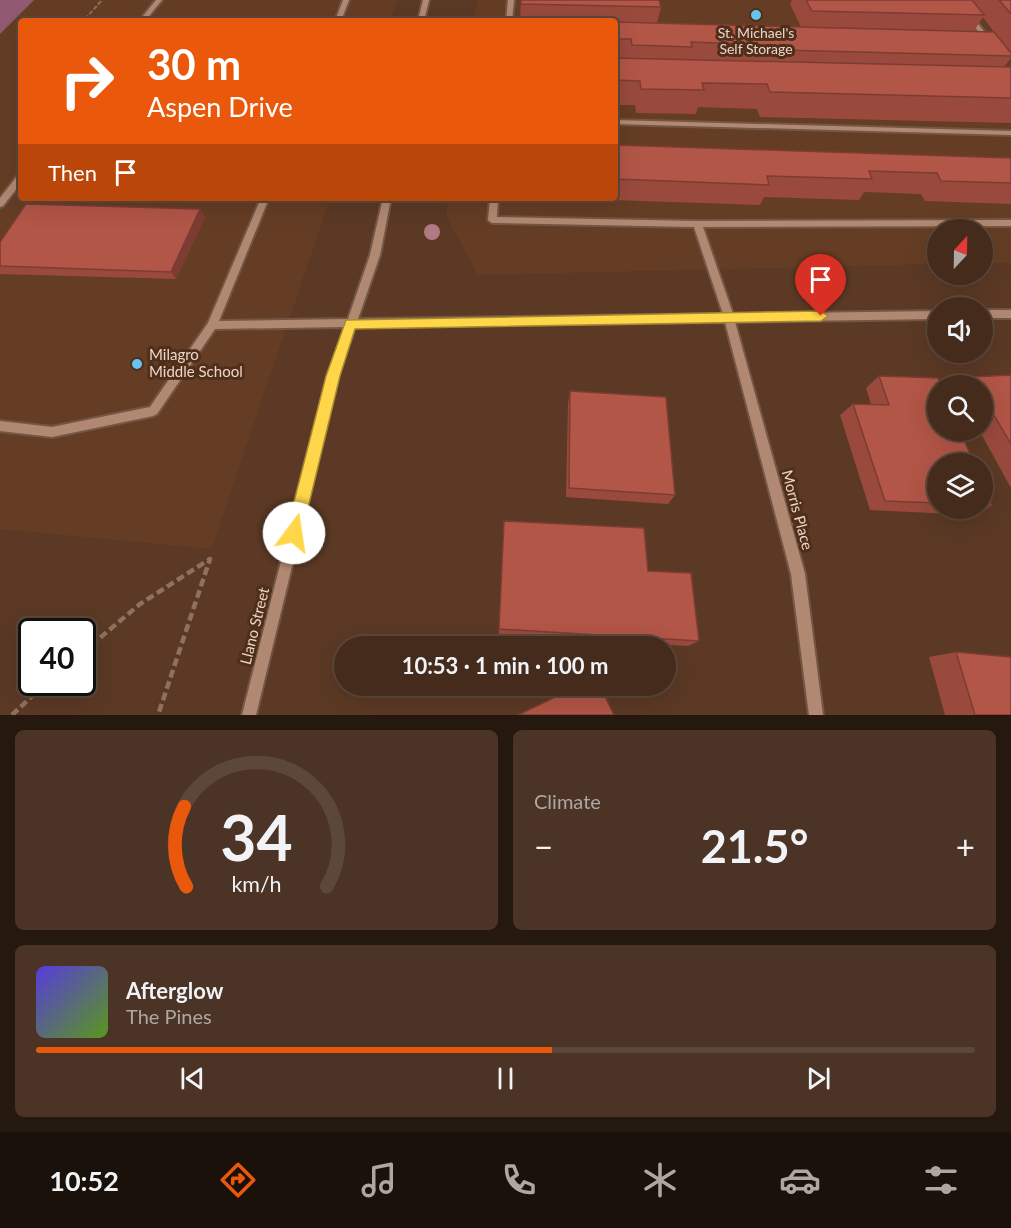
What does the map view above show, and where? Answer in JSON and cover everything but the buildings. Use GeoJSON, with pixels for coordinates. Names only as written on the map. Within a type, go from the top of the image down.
{"type":"FeatureCollection","features":[{"type":"Feature","properties":{"kind":"street"},"geometry":{"type":"LineString","coordinates":[[144,18],[159,0]]}},
{"type":"Feature","properties":{"kind":"street"},"geometry":{"type":"LineString","coordinates":[[339,18],[346,0]]}},
{"type":"Feature","properties":{"kind":"street"},"geometry":{"type":"LineString","coordinates":[[422,18],[426,0]]}},
{"type":"Feature","properties":{"kind":"street"},"geometry":{"type":"LineString","coordinates":[[509,18],[511,0]]}},
{"type":"Feature","properties":{"kind":"street"},"geometry":{"type":"LineString","coordinates":[[947,2],[958,1],[997,52]]}},
{"type":"Feature","properties":{"kind":"street"},"geometry":{"type":"LineString","coordinates":[[978,43],[990,43]]}},
{"type":"Feature","properties":{"kind":"street"},"geometry":{"type":"LineString","coordinates":[[618,122],[1011,133]]}},
{"type":"Feature","properties":{"kind":"street"},"geometry":{"type":"LineString","coordinates":[[0,204],[18,181]]}},
{"type":"Feature","properties":{"kind":"street"},"geometry":{"type":"LineString","coordinates":[[0,426],[51,432],[153,411],[212,325],[264,201]]}},
{"type":"Feature","properties":{"kind":"street","name":"Llano Street"},"geometry":{"type":"LineString","coordinates":[[249,715],[333,376],[375,255],[386,201]]}},
{"type":"Feature","properties":{"kind":"street"},"geometry":{"type":"LineString","coordinates":[[494,201],[492,220],[697,224],[1011,223]]}},
{"type":"Feature","properties":{"kind":"street","name":"Morris Place"},"geometry":{"type":"LineString","coordinates":[[697,224],[729,317],[798,574],[816,715]]}},
{"type":"Feature","properties":{"kind":"street"},"geometry":{"type":"LineString","coordinates":[[993,314],[1011,314]]}},
{"type":"Feature","properties":{"kind":"street"},"geometry":{"type":"LineString","coordinates":[[212,325],[927,315]]}},
{"type":"Feature","properties":{"kind":"path"},"geometry":{"type":"LineString","coordinates":[[86,18],[102,0]]}},
{"type":"Feature","properties":{"kind":"path"},"geometry":{"type":"LineString","coordinates":[[96,641],[140,604],[210,559],[158,715]]}},
{"type":"Feature","properties":{"kind":"path"},"geometry":{"type":"LineString","coordinates":[[12,715],[32,696]]}},
{"type":"Feature","properties":{"kind":"shaded area","name":"Milagro Middle School"},"geometry":{"type":"Polygon","coordinates":[[[0,0],[397,0],[391,18],[18,18],[18,201],[329,201],[212,549],[0,529],[0,0]]]}},
{"type":"Feature","properties":{"kind":"shaded area"},"geometry":{"type":"Polygon","coordinates":[[[0,0],[34,0],[0,34],[0,0]]]}},
{"type":"Feature","properties":{"kind":"shaded area"},"geometry":{"type":"Polygon","coordinates":[[[477,0],[1005,0],[1011,7],[1011,263],[993,263],[993,219],[927,219],[927,264],[478,275],[446,216],[448,201],[618,201],[618,18],[474,18],[477,0]]]}},
{"type":"Feature","properties":{"kind":"place","name":"St. Michael's Self Storage"},"geometry":{"type":"Point","coordinates":[756,15]}},
{"type":"Feature","properties":{"kind":"place","name":"Milagro Middle School"},"geometry":{"type":"Point","coordinates":[137,364]}},
{"type":"Feature","properties":{"kind":"route"},"geometry":{"type":"LineString","coordinates":[[294,533],[333,376],[350,324],[821,316]]}}]}
